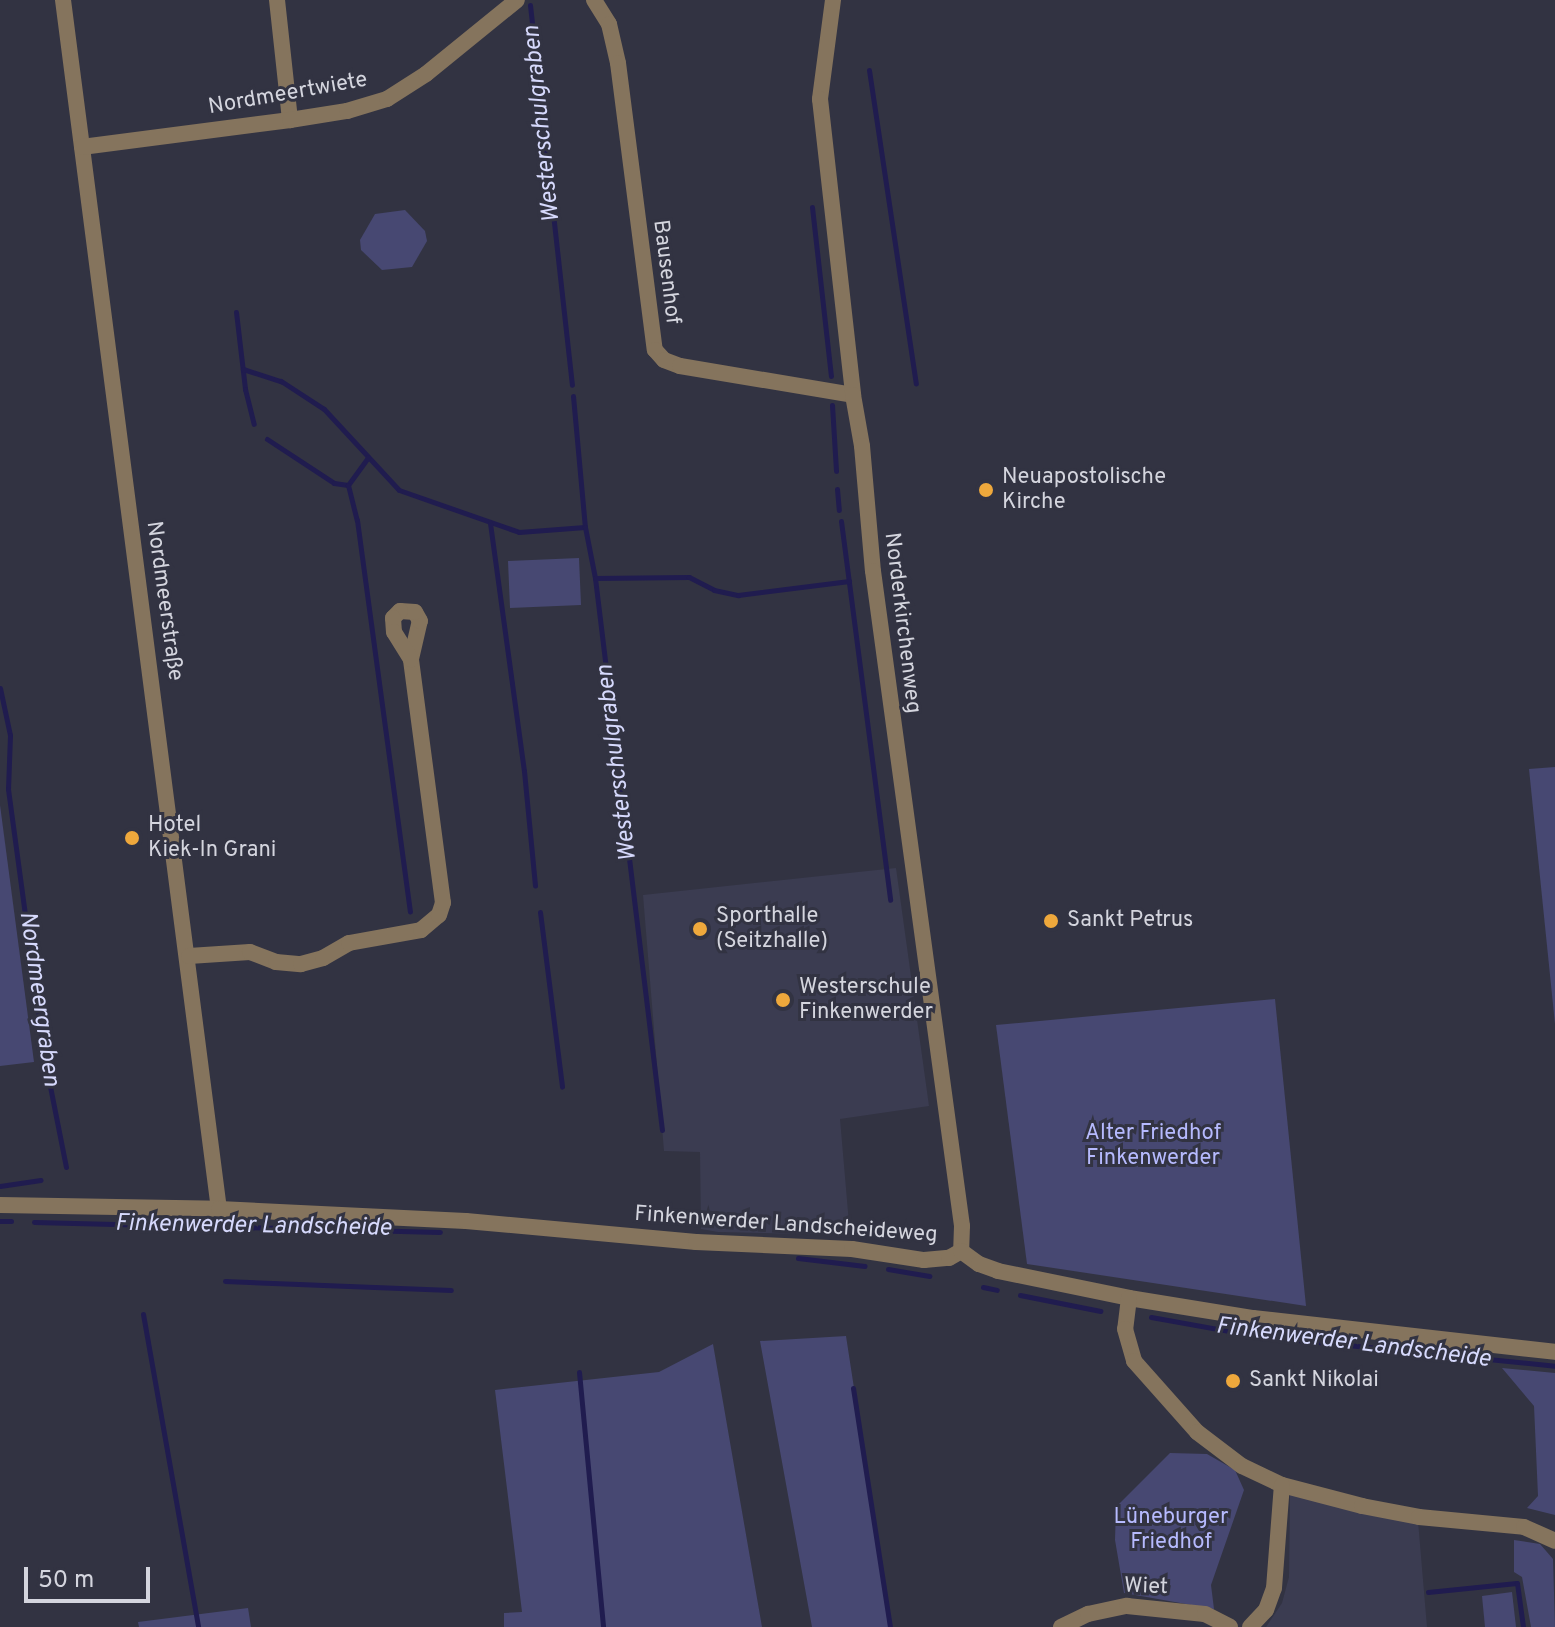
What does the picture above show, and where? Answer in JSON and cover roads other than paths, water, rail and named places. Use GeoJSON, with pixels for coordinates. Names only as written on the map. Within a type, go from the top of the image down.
{"type":"FeatureCollection","features":[{"type":"Feature","properties":{"kind":"street","name":"Nordmeerstraße"},"geometry":{"type":"LineString","coordinates":[[63,0],[189,956],[219,1209]]}},
{"type":"Feature","properties":{"kind":"street"},"geometry":{"type":"LineString","coordinates":[[277,0],[290,120]]}},
{"type":"Feature","properties":{"kind":"street","name":"Nordmeertwiete"},"geometry":{"type":"LineString","coordinates":[[82,147],[290,120],[347,111],[387,99],[426,74],[517,0]]}},
{"type":"Feature","properties":{"kind":"street","name":"Bausenhof"},"geometry":{"type":"LineString","coordinates":[[594,0],[609,24],[618,63],[655,350],[664,360],[680,366],[853,395]]}},
{"type":"Feature","properties":{"kind":"street","name":"Norderkirchenweg"},"geometry":{"type":"LineString","coordinates":[[833,0],[820,99],[853,395],[862,446],[875,587],[962,1226],[961,1251]]}},
{"type":"Feature","properties":{"kind":"street"},"geometry":{"type":"LineString","coordinates":[[189,956],[250,952],[276,962],[301,964],[323,958],[349,943],[421,930],[439,915],[443,903],[411,659]]}},
{"type":"Feature","properties":{"kind":"street","name":"Finkenwerder Landscheideweg"},"geometry":{"type":"LineString","coordinates":[[0,1205],[219,1209],[466,1221],[696,1242],[852,1249],[924,1260],[949,1258],[961,1251],[979,1264],[998,1271],[1129,1298],[1253,1318],[1555,1352]]}},
{"type":"Feature","properties":{"kind":"street"},"geometry":{"type":"LineString","coordinates":[[1129,1298],[1125,1329],[1134,1361],[1197,1432],[1242,1466],[1282,1485],[1394,1513],[1524,1527],[1555,1541]]}},
{"type":"Feature","properties":{"kind":"street"},"geometry":{"type":"LineString","coordinates":[[1250,1627],[1266,1610],[1274,1588],[1282,1485]]}},
{"type":"Feature","properties":{"kind":"street","name":"Wiet"},"geometry":{"type":"LineString","coordinates":[[1061,1627],[1088,1614],[1127,1606],[1205,1614],[1230,1627]]}},
{"type":"Feature","properties":{"kind":"waterway","name":"Westerschulgraben"},"geometry":{"type":"LineString","coordinates":[[530,5],[572,385]]}},
{"type":"Feature","properties":{"kind":"waterway"},"geometry":{"type":"LineString","coordinates":[[869,70],[916,384]]}},
{"type":"Feature","properties":{"kind":"waterway"},"geometry":{"type":"LineString","coordinates":[[812,207],[831,376]]}},
{"type":"Feature","properties":{"kind":"waterway"},"geometry":{"type":"LineString","coordinates":[[236,312],[245,389],[254,424]]}},
{"type":"Feature","properties":{"kind":"waterway"},"geometry":{"type":"LineString","coordinates":[[243,369],[281,381],[324,409],[399,490],[519,532],[585,527]]}},
{"type":"Feature","properties":{"kind":"waterway","name":"Westerschulgraben"},"geometry":{"type":"LineString","coordinates":[[573,396],[585,527],[595,578],[662,1130]]}},
{"type":"Feature","properties":{"kind":"waterway"},"geometry":{"type":"LineString","coordinates":[[832,405],[836,471]]}},
{"type":"Feature","properties":{"kind":"waterway"},"geometry":{"type":"LineString","coordinates":[[267,439],[334,483],[348,485],[368,457]]}},
{"type":"Feature","properties":{"kind":"waterway"},"geometry":{"type":"LineString","coordinates":[[348,485],[357,520],[410,911]]}},
{"type":"Feature","properties":{"kind":"waterway"},"geometry":{"type":"LineString","coordinates":[[837,489],[839,510]]}},
{"type":"Feature","properties":{"kind":"waterway"},"geometry":{"type":"LineString","coordinates":[[841,521],[890,900]]}},
{"type":"Feature","properties":{"kind":"waterway"},"geometry":{"type":"LineString","coordinates":[[490,523],[524,771],[535,885]]}},
{"type":"Feature","properties":{"kind":"waterway"},"geometry":{"type":"LineString","coordinates":[[595,578],[689,577],[714,590],[738,595],[849,581]]}},
{"type":"Feature","properties":{"kind":"waterway","name":"Nordmeergraben"},"geometry":{"type":"LineString","coordinates":[[0,688],[10,735],[8,789],[45,1061],[66,1167]]}},
{"type":"Feature","properties":{"kind":"waterway"},"geometry":{"type":"LineString","coordinates":[[540,912],[562,1087]]}},
{"type":"Feature","properties":{"kind":"waterway"},"geometry":{"type":"LineString","coordinates":[[0,1186],[41,1180]]}},
{"type":"Feature","properties":{"kind":"waterway"},"geometry":{"type":"LineString","coordinates":[[0,1221],[11,1221]]}},
{"type":"Feature","properties":{"kind":"waterway","name":"Finkenwerder Landscheide"},"geometry":{"type":"LineString","coordinates":[[34,1222],[440,1232]]}},
{"type":"Feature","properties":{"kind":"waterway","name":"Finkenwerder Landscheide"},"geometry":{"type":"LineString","coordinates":[[798,1258],[865,1266]]}},
{"type":"Feature","properties":{"kind":"waterway","name":"Finkenwerder Landscheide"},"geometry":{"type":"LineString","coordinates":[[888,1269],[929,1276]]}},
{"type":"Feature","properties":{"kind":"waterway"},"geometry":{"type":"LineString","coordinates":[[225,1281],[451,1290]]}},
{"type":"Feature","properties":{"kind":"waterway","name":"Finkenwerder Landscheide"},"geometry":{"type":"LineString","coordinates":[[983,1287],[997,1290]]}},
{"type":"Feature","properties":{"kind":"waterway","name":"Finkenwerder Landscheide"},"geometry":{"type":"LineString","coordinates":[[1020,1295],[1100,1311]]}},
{"type":"Feature","properties":{"kind":"waterway"},"geometry":{"type":"LineString","coordinates":[[143,1314],[198,1627]]}},
{"type":"Feature","properties":{"kind":"waterway","name":"Finkenwerder Landscheide"},"geometry":{"type":"LineString","coordinates":[[1151,1317],[1257,1336],[1555,1366]]}},
{"type":"Feature","properties":{"kind":"waterway"},"geometry":{"type":"LineString","coordinates":[[579,1372],[603,1627]]}},
{"type":"Feature","properties":{"kind":"waterway"},"geometry":{"type":"LineString","coordinates":[[853,1388],[890,1627]]}},
{"type":"Feature","properties":{"kind":"waterway"},"geometry":{"type":"LineString","coordinates":[[1428,1592],[1517,1583],[1523,1627]]}},
{"type":"Feature","properties":{"kind":"place","name":"Neuapostolische Kirche"},"geometry":{"type":"Point","coordinates":[986,490]}},
{"type":"Feature","properties":{"kind":"place","name":"Hotel Kiek-In Grani"},"geometry":{"type":"Point","coordinates":[132,838]}},
{"type":"Feature","properties":{"kind":"place","name":"Sankt Petrus"},"geometry":{"type":"Point","coordinates":[1051,921]}},
{"type":"Feature","properties":{"kind":"place","name":"Sporthalle (Seitzhalle)"},"geometry":{"type":"Point","coordinates":[700,929]}},
{"type":"Feature","properties":{"kind":"place","name":"Westerschule Finkenwerder"},"geometry":{"type":"Point","coordinates":[783,1000]}},
{"type":"Feature","properties":{"kind":"place","name":"Sankt Nikolai"},"geometry":{"type":"Point","coordinates":[1233,1381]}},
{"type":"Feature","properties":{"kind":"park label","name":"Alter Friedhof Finkenwerder"},"geometry":{"type":"Point","coordinates":[1153,1146]}},
{"type":"Feature","properties":{"kind":"park label","name":"Lüneburger Friedhof"},"geometry":{"type":"Point","coordinates":[1171,1530]}}]}
